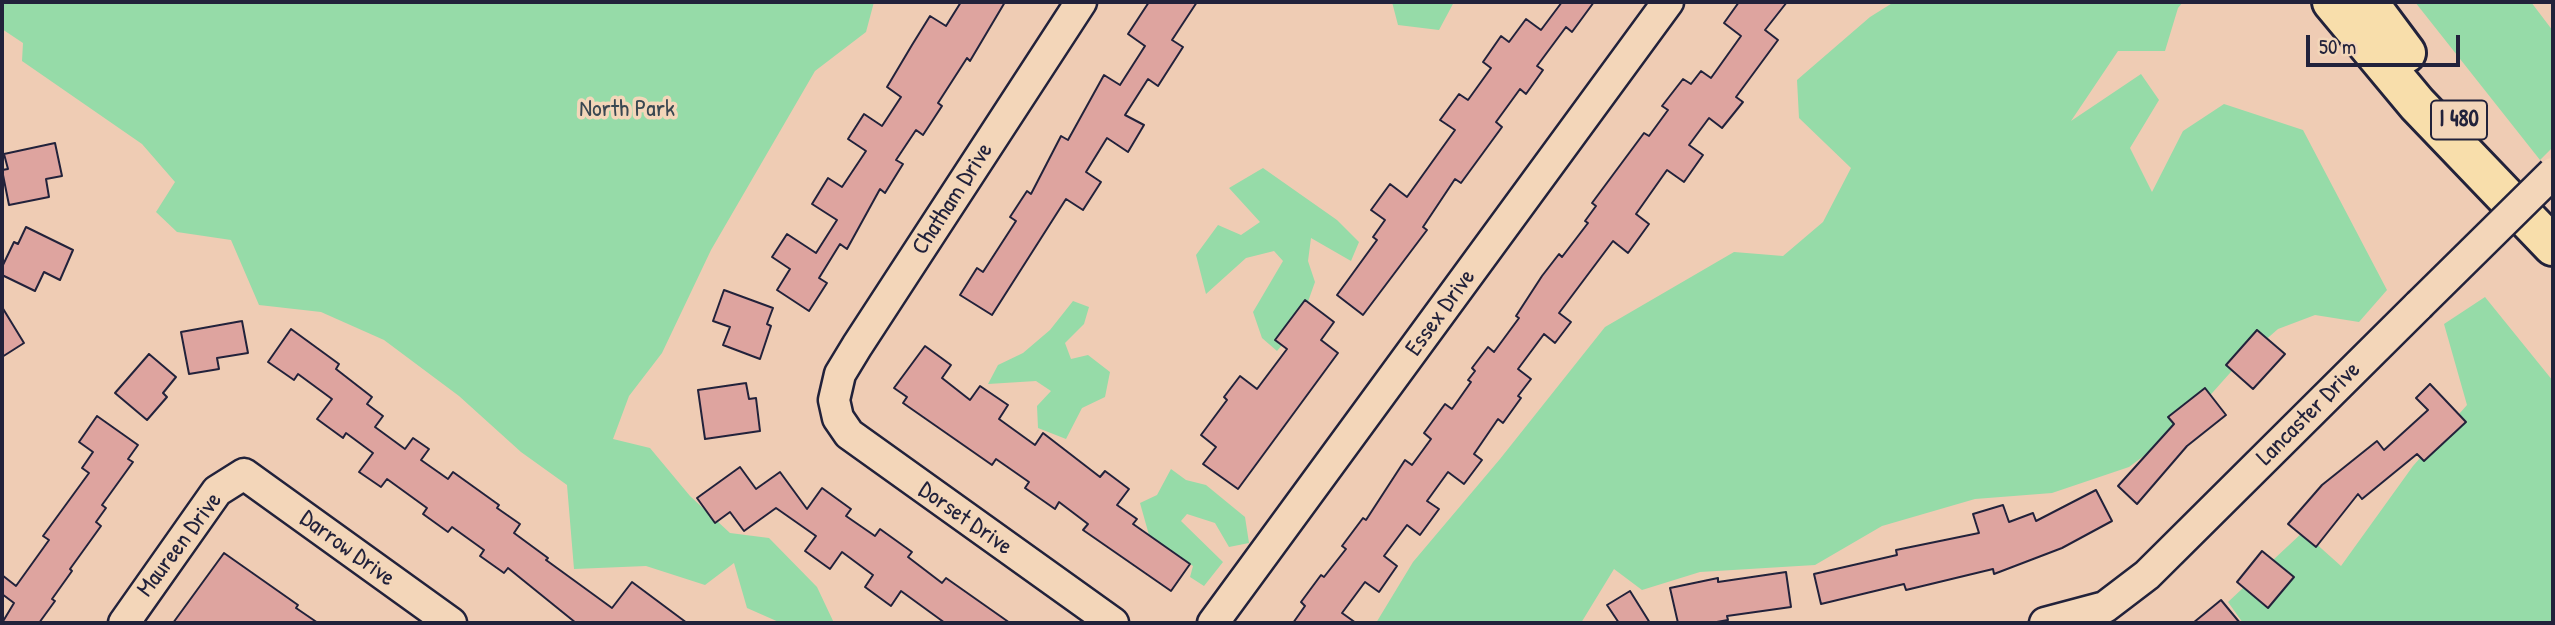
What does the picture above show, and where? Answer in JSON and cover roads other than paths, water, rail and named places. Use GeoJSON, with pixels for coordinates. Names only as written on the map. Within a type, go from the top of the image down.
{"type":"FeatureCollection","features":[{"type":"Feature","properties":{"kind":"highway"},"geometry":{"type":"LineString","coordinates":[[2332,2],[2417,104],[2553,246]]}},
{"type":"Feature","properties":{"kind":"highway","name":"I 480"},"geometry":{"type":"LineString","coordinates":[[2368,2],[2422,75],[2553,235]]}},
{"type":"Feature","properties":{"kind":"street","name":"Chatham Drive"},"geometry":{"type":"LineString","coordinates":[[834,400],[840,374],[857,346],[1081,2]]}},
{"type":"Feature","properties":{"kind":"street","name":"Essex Drive"},"geometry":{"type":"LineString","coordinates":[[1213,623],[1668,2]]}},
{"type":"Feature","properties":{"kind":"street","name":"Lancaster Drive"},"geometry":{"type":"LineString","coordinates":[[2045,623],[2110,615],[2147,575],[2553,173]]}},
{"type":"Feature","properties":{"kind":"street","name":"Dorset Drive"},"geometry":{"type":"LineString","coordinates":[[834,400],[838,418],[849,434],[1113,623]]}},
{"type":"Feature","properties":{"kind":"street","name":"Maureen Drive"},"geometry":{"type":"LineString","coordinates":[[124,623],[218,491],[244,474]]}},
{"type":"Feature","properties":{"kind":"street","name":"Darrow Drive"},"geometry":{"type":"LineString","coordinates":[[244,474],[451,623]]}},
{"type":"Feature","properties":{"kind":"park label","name":"North Park"},"geometry":{"type":"Point","coordinates":[627,110]}}]}
